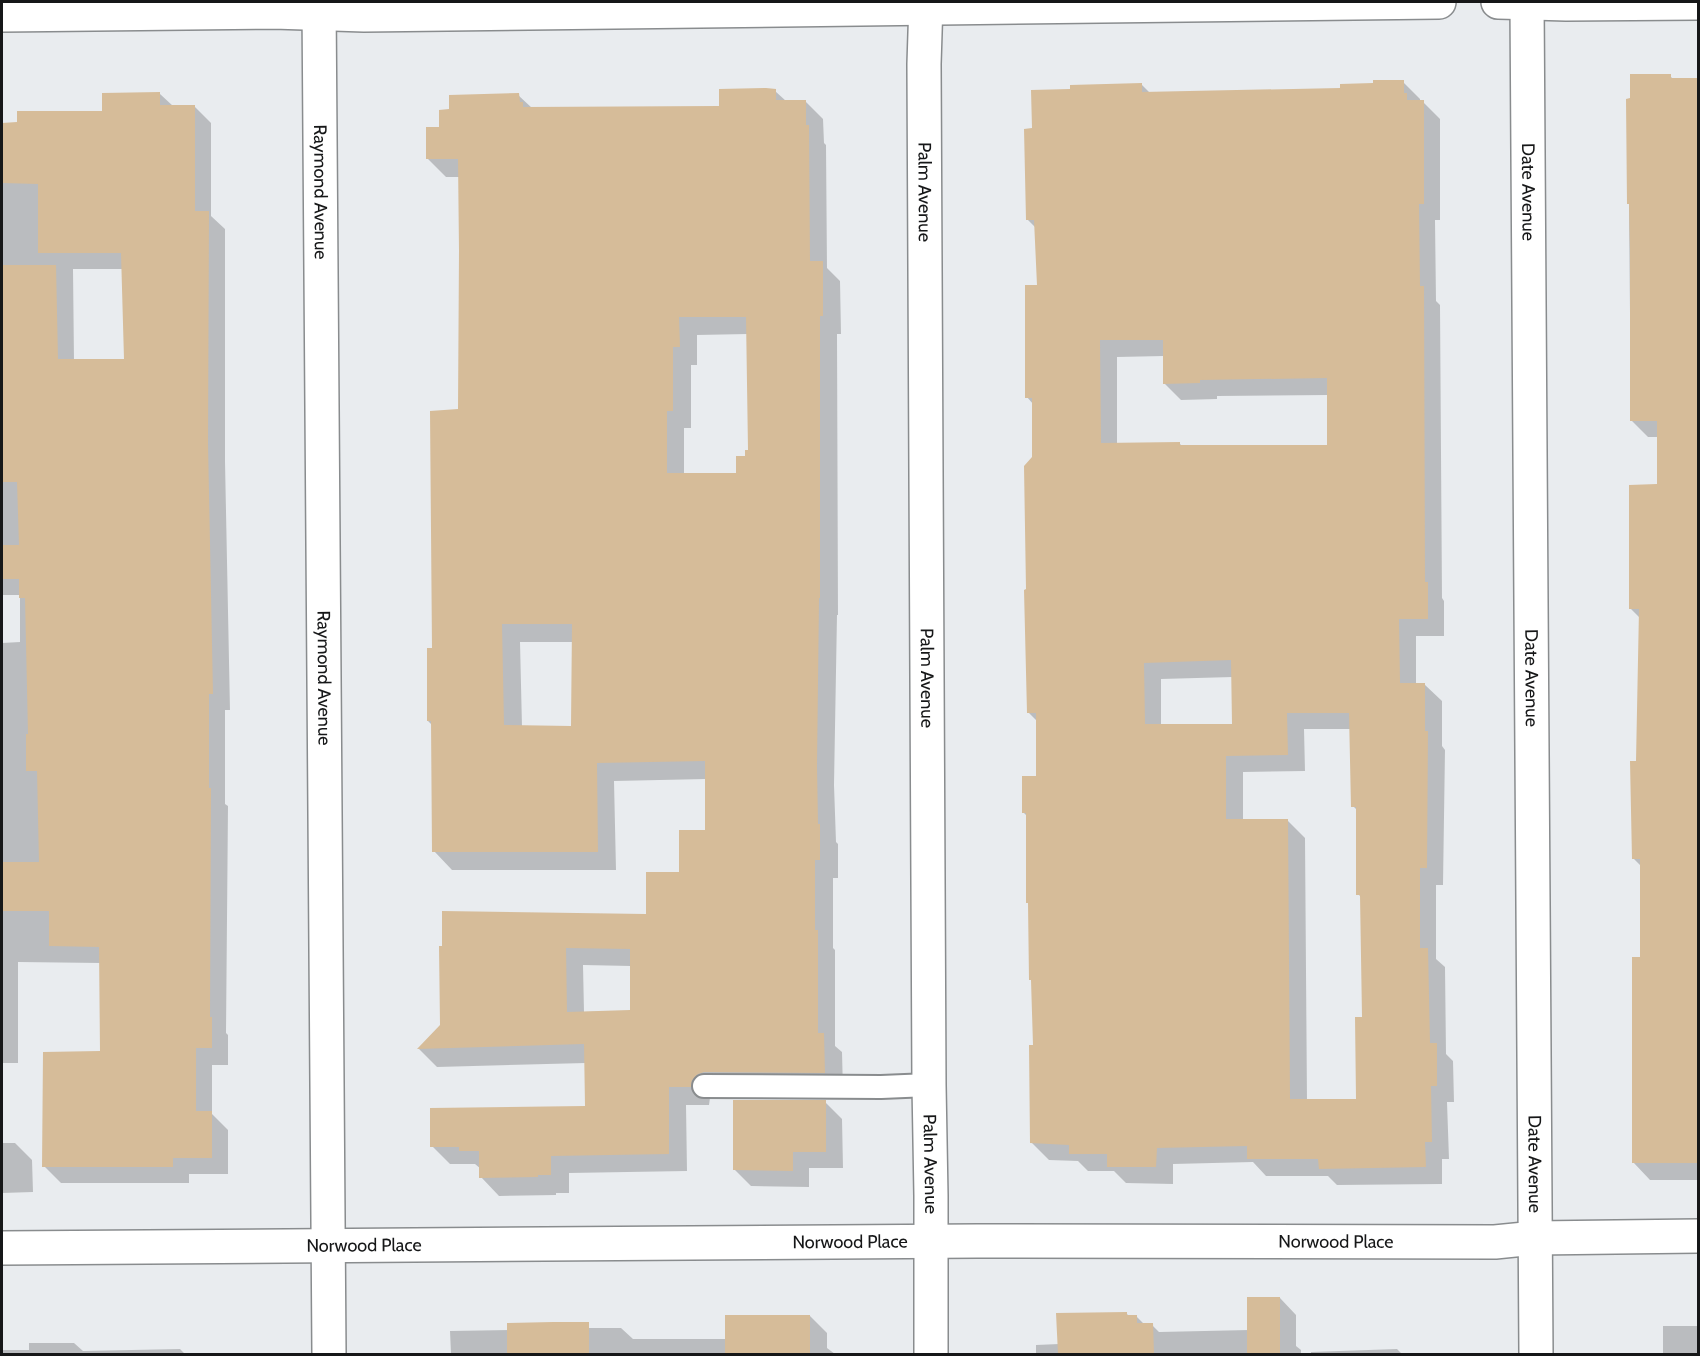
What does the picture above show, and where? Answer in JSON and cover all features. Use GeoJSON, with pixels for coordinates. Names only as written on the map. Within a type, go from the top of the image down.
{"type":"FeatureCollection","features":[{"type":"Feature","properties":{"kind":"street"},"geometry":{"type":"LineString","coordinates":[[2,15],[274,12],[319,8],[1439,2]]}},
{"type":"Feature","properties":{"kind":"street"},"geometry":{"type":"LineString","coordinates":[[1517,2],[1698,3]]}},
{"type":"Feature","properties":{"kind":"street","name":"Date Avenue"},"geometry":{"type":"LineString","coordinates":[[1517,2],[1536,1354]]}},
{"type":"Feature","properties":{"kind":"street","name":"Palm Avenue"},"geometry":{"type":"LineString","coordinates":[[926,5],[924,88],[931,1354]]}},
{"type":"Feature","properties":{"kind":"street","name":"Raymond Avenue"},"geometry":{"type":"LineString","coordinates":[[319,8],[329,1354]]}},
{"type":"Feature","properties":{"kind":"street","name":"Norwood Place"},"geometry":{"type":"LineString","coordinates":[[2,1248],[1495,1242],[1535,1238],[1698,1236]]}},
{"type":"Feature","properties":{"kind":"lane"},"geometry":{"type":"LineString","coordinates":[[704,1086],[929,1085]]}},
{"type":"Feature","properties":{"kind":"building"},"geometry":{"type":"Polygon","coordinates":[[[1630,74],[1671,74],[1671,78],[1698,78],[1698,1163],[1632,1163],[1632,957],[1640,957],[1640,859],[1632,859],[1630,761],[1636,761],[1639,609],[1629,609],[1629,485],[1657,484],[1657,421],[1630,421],[1630,249],[1626,99],[1630,98],[1630,74]]]}},
{"type":"Feature","properties":{"kind":"building"},"geometry":{"type":"Polygon","coordinates":[[[1373,80],[1404,80],[1404,93],[1407,93],[1407,100],[1424,100],[1424,204],[1419,204],[1420,286],[1424,286],[1425,582],[1428,582],[1428,619],[1399,619],[1400,683],[1425,683],[1425,731],[1428,731],[1427,868],[1420,868],[1420,948],[1428,948],[1430,1043],[1437,1043],[1437,1086],[1431,1086],[1432,1142],[1425,1142],[1426,1167],[1319,1169],[1318,1159],[1247,1159],[1247,1146],[1157,1148],[1156,1167],[1107,1167],[1107,1154],[1069,1154],[1069,1145],[1030,1143],[1029,1045],[1033,1045],[1028,903],[1026,903],[1026,813],[1022,813],[1022,776],[1036,776],[1036,713],[1027,713],[1024,590],[1026,589],[1024,466],[1032,457],[1032,398],[1025,398],[1025,285],[1037,285],[1034,220],[1026,220],[1024,129],[1032,128],[1031,90],[1070,89],[1070,85],[1142,83],[1142,92],[1340,88],[1340,84],[1373,83],[1373,80]],[[1100,340],[1101,443],[1327,445],[1327,378],[1200,380],[1200,383],[1163,384],[1163,340],[1100,340]],[[1231,660],[1144,663],[1145,724],[1232,724],[1231,660]],[[1287,713],[1288,755],[1226,756],[1226,819],[1288,819],[1290,1099],[1356,1099],[1355,1017],[1362,1017],[1360,895],[1356,895],[1356,807],[1351,807],[1349,713],[1287,713]]]}},
{"type":"Feature","properties":{"kind":"building"},"geometry":{"type":"Polygon","coordinates":[[[719,89],[776,89],[776,100],[806,100],[806,125],[809,125],[810,261],[823,261],[823,316],[820,316],[820,598],[817,766],[820,860],[815,860],[815,930],[818,930],[818,1033],[824,1033],[825,1073],[704,1072],[692,1080],[691,1087],[669,1087],[669,1154],[551,1156],[551,1175],[479,1178],[479,1151],[459,1151],[459,1147],[430,1147],[430,1108],[585,1106],[584,1044],[417,1049],[440,1025],[439,946],[442,946],[442,911],[646,914],[646,872],[679,872],[679,830],[705,830],[705,761],[597,763],[598,852],[432,852],[431,721],[427,721],[427,648],[432,648],[430,411],[458,409],[459,251],[458,159],[426,159],[426,127],[439,127],[439,110],[449,109],[449,95],[519,93],[523,107],[719,106],[719,89]],[[679,317],[680,347],[673,347],[673,411],[667,411],[667,473],[736,473],[736,456],[745,456],[745,450],[748,450],[746,317],[679,317]],[[502,624],[504,725],[571,726],[572,624],[502,624]],[[566,948],[567,1012],[630,1010],[630,949],[566,948]]]}},
{"type":"Feature","properties":{"kind":"building"},"geometry":{"type":"Polygon","coordinates":[[[160,92],[160,105],[195,105],[195,211],[209,211],[208,443],[213,694],[209,694],[212,1048],[196,1048],[196,1111],[212,1111],[212,1158],[173,1158],[173,1167],[42,1167],[43,1052],[100,1051],[99,947],[49,946],[49,911],[2,911],[2,862],[39,862],[37,771],[26,771],[26,734],[28,734],[25,598],[19,598],[19,579],[2,579],[2,545],[19,545],[17,482],[2,482],[2,265],[56,265],[58,359],[124,359],[121,253],[38,253],[38,184],[2,183],[2,123],[17,122],[17,111],[102,111],[102,93],[160,92]]]}},
{"type":"Feature","properties":{"kind":"building"},"geometry":{"type":"Polygon","coordinates":[[[733,1100],[826,1100],[826,1152],[793,1152],[793,1171],[733,1170],[733,1100]]]}},
{"type":"Feature","properties":{"kind":"building"},"geometry":{"type":"Polygon","coordinates":[[[1247,1297],[1280,1297],[1280,1354],[1247,1354],[1247,1297]]]}},
{"type":"Feature","properties":{"kind":"building"},"geometry":{"type":"Polygon","coordinates":[[[1127,1312],[1127,1315],[1137,1315],[1137,1323],[1153,1323],[1154,1354],[1058,1354],[1056,1313],[1127,1312]]]}},
{"type":"Feature","properties":{"kind":"building"},"geometry":{"type":"Polygon","coordinates":[[[725,1315],[810,1315],[810,1354],[725,1354],[725,1315]]]}},
{"type":"Feature","properties":{"kind":"building"},"geometry":{"type":"Polygon","coordinates":[[[589,1322],[589,1354],[507,1354],[507,1323],[589,1322]]]}}]}
